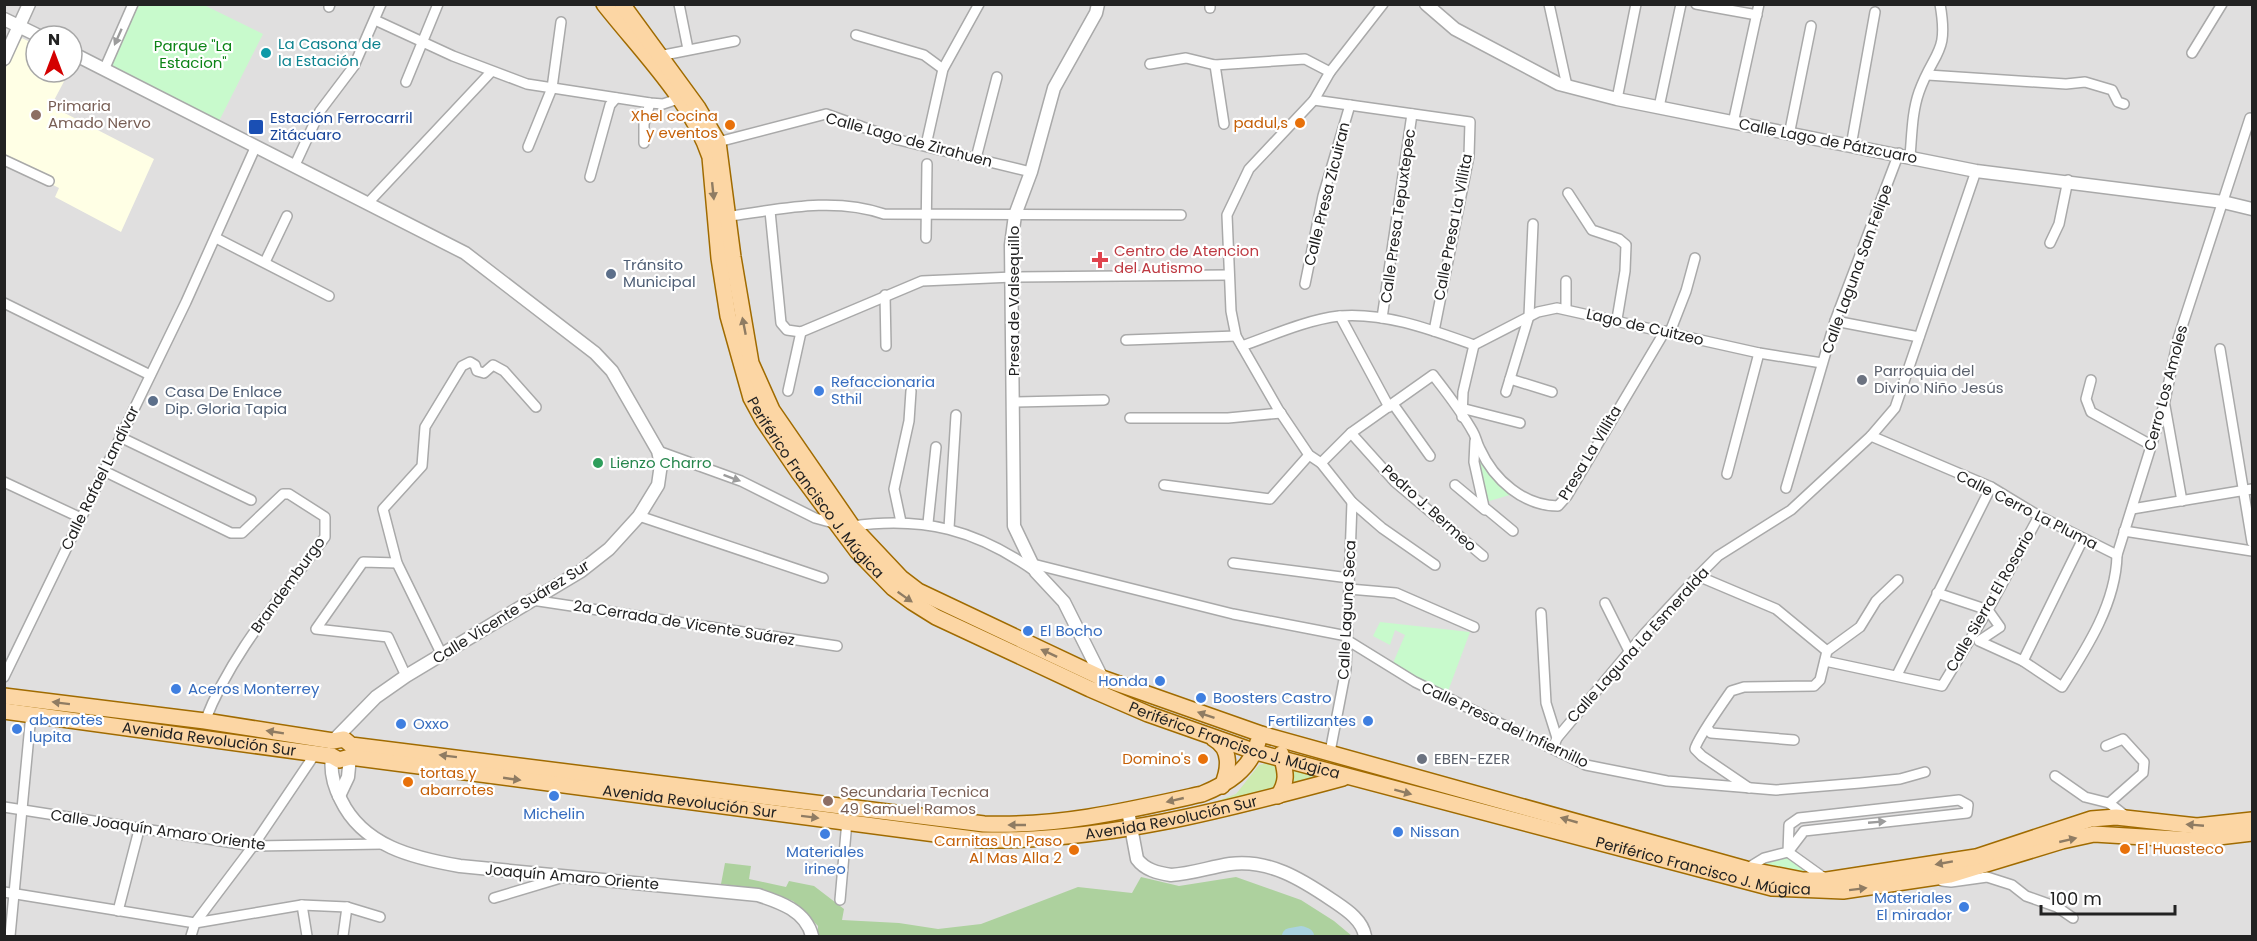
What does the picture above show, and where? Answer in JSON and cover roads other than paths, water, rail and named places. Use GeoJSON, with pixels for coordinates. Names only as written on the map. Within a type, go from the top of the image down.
{"type":"FeatureCollection","features":[{"type":"Feature","properties":{"kind":"main road","name":"Periférico Francisco J. Múgica"},"geometry":{"type":"LineString","coordinates":[[604,4],[690,116],[710,157],[723,217]]}},
{"type":"Feature","properties":{"kind":"main road","name":"Periférico Francisco J. Múgica"},"geometry":{"type":"LineString","coordinates":[[621,4],[698,108],[718,142],[728,316],[752,398],[787,456],[845,525],[874,571],[912,602],[936,617],[1148,714],[1256,752],[1772,888],[1843,891],[1931,878],[1991,864],[2062,841],[2094,834],[2193,840],[2253,833]]}},
{"type":"Feature","properties":{"kind":"main road","name":"Periférico Francisco J. Múgica"},"geometry":{"type":"LineString","coordinates":[[845,525],[918,591],[1102,678],[1261,734],[1277,736],[1330,753],[1746,869],[1803,880],[1827,880],[1976,857],[2070,824],[2099,818],[2129,818],[2197,826],[2253,820]]}},
{"type":"Feature","properties":{"kind":"main road","name":"Avenida Revolución Sur"},"geometry":{"type":"LineString","coordinates":[[4,696],[205,721],[332,748]]}},
{"type":"Feature","properties":{"kind":"main road","name":"Avenida Revolución Sur"},"geometry":{"type":"LineString","coordinates":[[4,711],[315,754],[332,748],[344,739],[351,751]]}},
{"type":"Feature","properties":{"kind":"main road","name":"Avenida Revolución Sur"},"geometry":{"type":"LineString","coordinates":[[351,751],[984,824],[1047,824],[1128,811],[1202,794],[1222,786],[1239,773],[1256,752],[1261,734]]}},
{"type":"Feature","properties":{"kind":"main road"},"geometry":{"type":"LineString","coordinates":[[1206,735],[1218,741],[1227,755],[1228,771],[1222,786]]}},
{"type":"Feature","properties":{"kind":"main road"},"geometry":{"type":"LineString","coordinates":[[1277,736],[1287,774],[1278,796]]}},
{"type":"Feature","properties":{"kind":"main road","name":"Avenida Revolución Sur"},"geometry":{"type":"LineString","coordinates":[[351,751],[981,840],[1037,840],[1131,827],[1278,796],[1346,777],[1370,764]]}},
{"type":"Feature","properties":{"kind":"street"},"geometry":{"type":"LineString","coordinates":[[4,59],[29,4]]}},
{"type":"Feature","properties":{"kind":"street"},"geometry":{"type":"LineString","coordinates":[[104,70],[133,4]]}},
{"type":"Feature","properties":{"kind":"street"},"geometry":{"type":"LineString","coordinates":[[294,167],[320,111],[354,66],[381,4]]}},
{"type":"Feature","properties":{"kind":"street"},"geometry":{"type":"LineString","coordinates":[[406,82],[438,4]]}},
{"type":"Feature","properties":{"kind":"street"},"geometry":{"type":"LineString","coordinates":[[679,4],[688,49]]}},
{"type":"Feature","properties":{"kind":"street"},"geometry":{"type":"LineString","coordinates":[[926,146],[943,69],[979,4]]}},
{"type":"Feature","properties":{"kind":"street","name":"Presa de Valsequillo"},"geometry":{"type":"LineString","coordinates":[[1098,4],[1096,13],[1054,88],[1031,172],[1015,215],[1011,245],[1014,526],[1035,568],[1064,602],[1102,678]]}},
{"type":"Feature","properties":{"kind":"street"},"geometry":{"type":"LineString","coordinates":[[1383,4],[1330,72],[1314,100],[1249,169],[1227,215],[1228,275],[1236,336],[1281,413],[1309,455],[1321,463],[1352,502],[1388,533],[1435,565]]}},
{"type":"Feature","properties":{"kind":"street","name":"Calle Lago de Pátzcuaro"},"geometry":{"type":"LineString","coordinates":[[1426,4],[1455,29],[1567,86],[1617,99],[1789,135],[1904,154],[1976,171],[2068,180],[2223,202],[2253,209]]}},
{"type":"Feature","properties":{"kind":"street"},"geometry":{"type":"LineString","coordinates":[[1549,4],[1567,86]]}},
{"type":"Feature","properties":{"kind":"street"},"geometry":{"type":"LineString","coordinates":[[1617,99],[1636,4]]}},
{"type":"Feature","properties":{"kind":"street"},"geometry":{"type":"LineString","coordinates":[[1659,107],[1681,4]]}},
{"type":"Feature","properties":{"kind":"street"},"geometry":{"type":"LineString","coordinates":[[1696,4],[1757,15]]}},
{"type":"Feature","properties":{"kind":"street"},"geometry":{"type":"LineString","coordinates":[[1733,123],[1759,4]]}},
{"type":"Feature","properties":{"kind":"street","name":"Calle Laguna San Felipe"},"geometry":{"type":"LineString","coordinates":[[1786,488],[1835,321],[1904,154],[1920,90],[1944,39],[1940,4]]}},
{"type":"Feature","properties":{"kind":"street"},"geometry":{"type":"LineString","coordinates":[[2192,53],[2222,4]]}},
{"type":"Feature","properties":{"kind":"street"},"geometry":{"type":"LineString","coordinates":[[1851,146],[1875,12]]}},
{"type":"Feature","properties":{"kind":"street"},"geometry":{"type":"LineString","coordinates":[[375,20],[491,72],[527,84],[650,103],[663,104],[678,99]]}},
{"type":"Feature","properties":{"kind":"street"},"geometry":{"type":"LineString","coordinates":[[5,21],[24,28]]}},
{"type":"Feature","properties":{"kind":"street"},"geometry":{"type":"LineString","coordinates":[[528,147],[552,88],[561,22]]}},
{"type":"Feature","properties":{"kind":"street"},"geometry":{"type":"LineString","coordinates":[[1789,135],[1811,26]]}},
{"type":"Feature","properties":{"kind":"street"},"geometry":{"type":"LineString","coordinates":[[856,35],[924,55],[943,69]]}},
{"type":"Feature","properties":{"kind":"street"},"geometry":{"type":"LineString","coordinates":[[659,56],[688,49],[700,50],[735,41]]}},
{"type":"Feature","properties":{"kind":"street"},"geometry":{"type":"LineString","coordinates":[[1150,64],[1186,58],[1215,65],[1305,59],[1330,72]]}},
{"type":"Feature","properties":{"kind":"street"},"geometry":{"type":"LineString","coordinates":[[84,59],[465,253],[595,353],[612,371],[658,451],[741,481],[814,518],[845,525]]}},
{"type":"Feature","properties":{"kind":"street"},"geometry":{"type":"LineString","coordinates":[[1215,65],[1224,124]]}},
{"type":"Feature","properties":{"kind":"street"},"geometry":{"type":"LineString","coordinates":[[368,203],[491,72]]}},
{"type":"Feature","properties":{"kind":"street"},"geometry":{"type":"LineString","coordinates":[[1928,75],[2066,84],[2085,82],[2112,90],[2118,102],[2124,104]]}},
{"type":"Feature","properties":{"kind":"street"},"geometry":{"type":"LineString","coordinates":[[976,158],[997,77]]}},
{"type":"Feature","properties":{"kind":"street"},"geometry":{"type":"LineString","coordinates":[[590,177],[610,105],[616,98]]}},
{"type":"Feature","properties":{"kind":"street"},"geometry":{"type":"LineString","coordinates":[[1314,100],[1412,114]]}},
{"type":"Feature","properties":{"kind":"street"},"geometry":{"type":"LineString","coordinates":[[644,143],[644,124],[650,103]]}},
{"type":"Feature","properties":{"kind":"street","name":"Calle Presa Zicuiran"},"geometry":{"type":"LineString","coordinates":[[1305,284],[1323,196],[1350,105]]}},
{"type":"Feature","properties":{"kind":"street","name":"Calle Lago de Zirahuen"},"geometry":{"type":"LineString","coordinates":[[718,142],[826,114],[900,140],[1031,172]]}},
{"type":"Feature","properties":{"kind":"street","name":"Calle Presa La Villita"},"geometry":{"type":"LineString","coordinates":[[1412,114],[1470,122],[1469,156],[1434,331]]}},
{"type":"Feature","properties":{"kind":"street","name":"Calle Presa Tepuxtepec"},"geometry":{"type":"LineString","coordinates":[[1382,318],[1412,114]]}},
{"type":"Feature","properties":{"kind":"street","name":"Cerro Los Amoles"},"geometry":{"type":"LineString","coordinates":[[2023,661],[2062,687],[2102,616],[2116,573],[2117,555],[2124,531],[2164,405],[2178,339],[2250,118]]}},
{"type":"Feature","properties":{"kind":"street","name":"Calle Rafael Landívar"},"geometry":{"type":"LineString","coordinates":[[4,677],[216,238],[255,148]]}},
{"type":"Feature","properties":{"kind":"street"},"geometry":{"type":"LineString","coordinates":[[4,160],[50,181]]}},
{"type":"Feature","properties":{"kind":"street"},"geometry":{"type":"LineString","coordinates":[[926,238],[927,164]]}},
{"type":"Feature","properties":{"kind":"street","name":"Calle Laguna La Esmeralda"},"geometry":{"type":"LineString","coordinates":[[1553,748],[1557,738],[1629,651],[1718,556],[1791,510],[1871,436],[1895,408],[1976,171]]}},
{"type":"Feature","properties":{"kind":"street"},"geometry":{"type":"LineString","coordinates":[[2050,243],[2059,224],[2068,180]]}},
{"type":"Feature","properties":{"kind":"street"},"geometry":{"type":"LineString","coordinates":[[1568,193],[1592,230],[1619,239],[1626,245],[1625,271],[1617,319]]}},
{"type":"Feature","properties":{"kind":"street"},"geometry":{"type":"LineString","coordinates":[[723,217],[805,205],[864,207],[884,214],[1181,215]]}},
{"type":"Feature","properties":{"kind":"street"},"geometry":{"type":"LineString","coordinates":[[770,211],[781,323],[787,330],[801,332],[922,281],[1013,277],[1228,275]]}},
{"type":"Feature","properties":{"kind":"street"},"geometry":{"type":"LineString","coordinates":[[265,262],[287,216]]}},
{"type":"Feature","properties":{"kind":"street"},"geometry":{"type":"LineString","coordinates":[[1506,393],[1529,316],[1533,224]]}},
{"type":"Feature","properties":{"kind":"street"},"geometry":{"type":"LineString","coordinates":[[216,238],[329,296]]}},
{"type":"Feature","properties":{"kind":"street"},"geometry":{"type":"LineString","coordinates":[[1667,332],[1686,291],[1695,258]]}},
{"type":"Feature","properties":{"kind":"street"},"geometry":{"type":"LineString","coordinates":[[1566,281],[1566,309]]}},
{"type":"Feature","properties":{"kind":"street"},"geometry":{"type":"LineString","coordinates":[[885,295],[886,346]]}},
{"type":"Feature","properties":{"kind":"street"},"geometry":{"type":"LineString","coordinates":[[4,303],[150,375]]}},
{"type":"Feature","properties":{"kind":"street","name":"Lago de Cuitzeo"},"geometry":{"type":"LineString","coordinates":[[1474,345],[1529,316],[1547,309],[1566,309],[1759,352],[1822,363]]}},
{"type":"Feature","properties":{"kind":"street"},"geometry":{"type":"LineString","coordinates":[[1340,316],[1391,405],[1430,456]]}},
{"type":"Feature","properties":{"kind":"street"},"geometry":{"type":"LineString","coordinates":[[1242,346],[1309,323],[1340,316],[1382,318],[1434,331],[1474,345],[1463,393],[1463,413],[1520,423]]}},
{"type":"Feature","properties":{"kind":"street"},"geometry":{"type":"LineString","coordinates":[[1835,321],[1919,337]]}},
{"type":"Feature","properties":{"kind":"street"},"geometry":{"type":"LineString","coordinates":[[788,391],[801,332]]}},
{"type":"Feature","properties":{"kind":"street","name":"Presa La Villita"},"geometry":{"type":"LineString","coordinates":[[1391,405],[1433,375],[1463,413],[1488,462],[1516,493],[1537,503],[1558,506],[1567,496],[1667,332]]}},
{"type":"Feature","properties":{"kind":"street"},"geometry":{"type":"LineString","coordinates":[[1126,340],[1236,336]]}},
{"type":"Feature","properties":{"kind":"street"},"geometry":{"type":"LineString","coordinates":[[2220,349],[2249,489],[2253,542]]}},
{"type":"Feature","properties":{"kind":"street"},"geometry":{"type":"LineString","coordinates":[[1727,474],[1759,352]]}},
{"type":"Feature","properties":{"kind":"street"},"geometry":{"type":"LineString","coordinates":[[442,655],[397,563],[383,509],[422,466],[425,427],[462,366],[470,362],[477,371],[484,373],[493,365],[504,371],[536,407]]}},
{"type":"Feature","properties":{"kind":"street"},"geometry":{"type":"LineString","coordinates":[[1510,379],[1552,392]]}},
{"type":"Feature","properties":{"kind":"street"},"geometry":{"type":"LineString","coordinates":[[2091,380],[2086,399],[2091,412],[2151,445]]}},
{"type":"Feature","properties":{"kind":"street"},"geometry":{"type":"LineString","coordinates":[[1443,388],[1463,393]]}},
{"type":"Feature","properties":{"kind":"street"},"geometry":{"type":"LineString","coordinates":[[901,522],[894,489],[909,421],[911,391]]}},
{"type":"Feature","properties":{"kind":"street"},"geometry":{"type":"LineString","coordinates":[[1013,402],[1104,400]]}},
{"type":"Feature","properties":{"kind":"street"},"geometry":{"type":"LineString","coordinates":[[1321,463],[1351,433],[1391,405]]}},
{"type":"Feature","properties":{"kind":"street"},"geometry":{"type":"LineString","coordinates":[[2164,405],[2182,501]]}},
{"type":"Feature","properties":{"kind":"street"},"geometry":{"type":"LineString","coordinates":[[1130,418],[1228,418],[1281,413]]}},
{"type":"Feature","properties":{"kind":"street"},"geometry":{"type":"LineString","coordinates":[[949,528],[956,415]]}},
{"type":"Feature","properties":{"kind":"street","name":"Pedro J. Bermeo"},"geometry":{"type":"LineString","coordinates":[[1351,433],[1395,482],[1483,556]]}},
{"type":"Feature","properties":{"kind":"street"},"geometry":{"type":"LineString","coordinates":[[1475,436],[1474,462],[1485,510]]}},
{"type":"Feature","properties":{"kind":"street","name":"Calle Cerro La Pluma"},"geometry":{"type":"LineString","coordinates":[[1871,436],[1991,487],[2038,516],[2117,555]]}},
{"type":"Feature","properties":{"kind":"street"},"geometry":{"type":"LineString","coordinates":[[120,437],[251,500]]}},
{"type":"Feature","properties":{"kind":"street"},"geometry":{"type":"LineString","coordinates":[[928,523],[936,447]]}},
{"type":"Feature","properties":{"kind":"street","name":"Calle Vicente Suárez Sur"},"geometry":{"type":"LineString","coordinates":[[332,748],[349,723],[376,698],[406,676],[581,571],[600,556],[639,516],[658,485],[661,464],[658,451]]}},
{"type":"Feature","properties":{"kind":"street"},"geometry":{"type":"LineString","coordinates":[[1164,485],[1270,499],[1309,455]]}},
{"type":"Feature","properties":{"kind":"street","name":"Brandemburgo"},"geometry":{"type":"LineString","coordinates":[[104,471],[231,534],[242,533],[283,494],[289,494],[325,517],[325,537],[235,660],[215,695],[205,721]]}},
{"type":"Feature","properties":{"kind":"street"},"geometry":{"type":"LineString","coordinates":[[4,482],[81,518]]}},
{"type":"Feature","properties":{"kind":"street"},"geometry":{"type":"LineString","coordinates":[[1455,485],[1513,531]]}},
{"type":"Feature","properties":{"kind":"street"},"geometry":{"type":"LineString","coordinates":[[1825,661],[1897,675],[1991,487]]}},
{"type":"Feature","properties":{"kind":"street"},"geometry":{"type":"LineString","coordinates":[[2132,509],[2249,489]]}},
{"type":"Feature","properties":{"kind":"street","name":"Calle Laguna Seca"},"geometry":{"type":"LineString","coordinates":[[1330,753],[1342,698],[1347,638],[1352,502]]}},
{"type":"Feature","properties":{"kind":"street"},"geometry":{"type":"LineString","coordinates":[[639,516],[823,578]]}},
{"type":"Feature","properties":{"kind":"street","name":"Calle Sierra El Rosario"},"geometry":{"type":"LineString","coordinates":[[1897,675],[1942,686],[1988,610],[2038,516]]}},
{"type":"Feature","properties":{"kind":"street","name":"Calle Presa del Infiernillo"},"geometry":{"type":"LineString","coordinates":[[845,525],[885,521],[928,523],[949,528],[1001,548],[1035,568],[1347,638],[1415,682],[1586,765],[1627,774],[1750,789],[1802,788],[1860,783],[1900,779],[1925,772]]}},
{"type":"Feature","properties":{"kind":"street"},"geometry":{"type":"LineString","coordinates":[[2124,531],[2253,551]]}},
{"type":"Feature","properties":{"kind":"street"},"geometry":{"type":"LineString","coordinates":[[1937,593],[1988,610],[2000,627],[1979,641],[2023,661],[2083,538]]}},
{"type":"Feature","properties":{"kind":"street"},"geometry":{"type":"LineString","coordinates":[[397,563],[363,562],[316,629],[388,637],[406,676]]}},
{"type":"Feature","properties":{"kind":"street"},"geometry":{"type":"LineString","coordinates":[[1233,563],[1349,578]]}},
{"type":"Feature","properties":{"kind":"street"},"geometry":{"type":"LineString","coordinates":[[1698,576],[1776,609],[1827,651]]}},
{"type":"Feature","properties":{"kind":"street"},"geometry":{"type":"LineString","coordinates":[[1750,789],[1695,749],[1696,742],[1708,729],[1725,700],[1737,687],[1814,686],[1820,680],[1827,651],[1860,627],[1876,601],[1898,579]]}},
{"type":"Feature","properties":{"kind":"street"},"geometry":{"type":"LineString","coordinates":[[1349,589],[1396,593],[1474,627]]}},
{"type":"Feature","properties":{"kind":"street","name":"2a Cerrada de Vicente Suárez"},"geometry":{"type":"LineString","coordinates":[[532,600],[837,646]]}},
{"type":"Feature","properties":{"kind":"street"},"geometry":{"type":"LineString","coordinates":[[1605,603],[1629,651]]}},
{"type":"Feature","properties":{"kind":"street"},"geometry":{"type":"LineString","coordinates":[[1541,613],[1546,703],[1557,738]]}},
{"type":"Feature","properties":{"kind":"street"},"geometry":{"type":"LineString","coordinates":[[1090,689],[1102,678]]}},
{"type":"Feature","properties":{"kind":"street"},"geometry":{"type":"LineString","coordinates":[[10,936],[9,893],[22,810],[32,714]]}},
{"type":"Feature","properties":{"kind":"street"},"geometry":{"type":"LineString","coordinates":[[339,796],[348,777],[351,751],[349,723]]}},
{"type":"Feature","properties":{"kind":"street"},"geometry":{"type":"LineString","coordinates":[[1708,729],[1711,733],[1794,740]]}},
{"type":"Feature","properties":{"kind":"street"},"geometry":{"type":"LineString","coordinates":[[2106,746],[2123,739],[2144,762],[2143,773],[2109,803]]}},
{"type":"Feature","properties":{"kind":"street","name":"Joaquín Amaro Oriente"},"geometry":{"type":"LineString","coordinates":[[332,748],[332,776],[347,814],[363,832],[384,844],[422,859],[452,865],[758,895],[794,910],[804,920],[812,936]]}},
{"type":"Feature","properties":{"kind":"street"},"geometry":{"type":"LineString","coordinates":[[191,936],[195,923],[253,846],[315,754]]}},
{"type":"Feature","properties":{"kind":"street"},"geometry":{"type":"LineString","coordinates":[[2055,776],[2085,797],[2109,803],[2129,818]]}},
{"type":"Feature","properties":{"kind":"street"},"geometry":{"type":"LineString","coordinates":[[1746,869],[1764,858],[1788,852],[1804,831],[1967,813],[1968,807],[1963,800],[1793,820],[1789,825],[1788,852]]}},
{"type":"Feature","properties":{"kind":"street","name":"Calle Joaquín Amaro Oriente"},"geometry":{"type":"LineString","coordinates":[[4,807],[253,846],[384,844]]}},
{"type":"Feature","properties":{"kind":"street"},"geometry":{"type":"LineString","coordinates":[[1912,807],[1913,819]]}},
{"type":"Feature","properties":{"kind":"street"},"geometry":{"type":"LineString","coordinates":[[1128,811],[1137,859],[1141,865],[1159,874],[1185,874],[1242,863],[1279,869],[1314,888],[1348,911],[1365,934]]}},
{"type":"Feature","properties":{"kind":"street"},"geometry":{"type":"LineString","coordinates":[[1840,813],[1842,826]]}},
{"type":"Feature","properties":{"kind":"street"},"geometry":{"type":"LineString","coordinates":[[840,900],[847,821]]}},
{"type":"Feature","properties":{"kind":"street"},"geometry":{"type":"LineString","coordinates":[[118,911],[140,830]]}},
{"type":"Feature","properties":{"kind":"street"},"geometry":{"type":"LineString","coordinates":[[1788,852],[1827,880]]}},
{"type":"Feature","properties":{"kind":"street"},"geometry":{"type":"LineString","coordinates":[[494,898],[564,877]]}},
{"type":"Feature","properties":{"kind":"street"},"geometry":{"type":"LineString","coordinates":[[1931,878],[1952,882],[1987,877],[2012,885],[2026,896],[2057,907],[2073,918]]}},
{"type":"Feature","properties":{"kind":"street"},"geometry":{"type":"LineString","coordinates":[[9,893],[195,923],[302,905],[347,907],[380,917]]}},
{"type":"Feature","properties":{"kind":"street"},"geometry":{"type":"LineString","coordinates":[[302,905],[308,936]]}},
{"type":"Feature","properties":{"kind":"street"},"geometry":{"type":"LineString","coordinates":[[343,936],[347,907]]}},
{"type":"Feature","properties":{"kind":"waterway"},"geometry":{"type":"LineString","coordinates":[[1290,936],[1301,934],[1306,936]]}},
{"type":"Feature","properties":{"kind":"place","name":"La Casona de la Estación"},"geometry":{"type":"Point","coordinates":[266,53]}},
{"type":"Feature","properties":{"kind":"place","name":"Primaria Amado Nervo"},"geometry":{"type":"Point","coordinates":[36,115]}},
{"type":"Feature","properties":{"kind":"place","name":"padul,s"},"geometry":{"type":"Point","coordinates":[1300,123]}},
{"type":"Feature","properties":{"kind":"place","name":"Xhel cocina y eventos"},"geometry":{"type":"Point","coordinates":[730,125]}},
{"type":"Feature","properties":{"kind":"place","name":"Estación Ferrocarril Zitácuaro"},"geometry":{"type":"Point","coordinates":[256,127]}},
{"type":"Feature","properties":{"kind":"place","name":"Centro de Atencion del Autismo"},"geometry":{"type":"Point","coordinates":[1100,260]}},
{"type":"Feature","properties":{"kind":"place","name":"Tránsito Municipal"},"geometry":{"type":"Point","coordinates":[611,274]}},
{"type":"Feature","properties":{"kind":"place","name":"Parroquia del Divino Niño Jesús"},"geometry":{"type":"Point","coordinates":[1862,380]}},
{"type":"Feature","properties":{"kind":"place","name":"Refaccionaria Sthil"},"geometry":{"type":"Point","coordinates":[819,391]}},
{"type":"Feature","properties":{"kind":"place","name":"Casa De Enlace Dip. Gloria Tapia"},"geometry":{"type":"Point","coordinates":[153,401]}},
{"type":"Feature","properties":{"kind":"place","name":"Lienzo Charro"},"geometry":{"type":"Point","coordinates":[598,463]}},
{"type":"Feature","properties":{"kind":"place","name":"El Bocho"},"geometry":{"type":"Point","coordinates":[1028,631]}},
{"type":"Feature","properties":{"kind":"place","name":"Honda"},"geometry":{"type":"Point","coordinates":[1160,681]}},
{"type":"Feature","properties":{"kind":"place","name":"Aceros Monterrey"},"geometry":{"type":"Point","coordinates":[176,689]}},
{"type":"Feature","properties":{"kind":"place","name":"Boosters Castro"},"geometry":{"type":"Point","coordinates":[1201,698]}},
{"type":"Feature","properties":{"kind":"place","name":"Fertilizantes"},"geometry":{"type":"Point","coordinates":[1368,721]}},
{"type":"Feature","properties":{"kind":"place","name":"Oxxo"},"geometry":{"type":"Point","coordinates":[401,724]}},
{"type":"Feature","properties":{"kind":"place","name":"abarrotes lupita"},"geometry":{"type":"Point","coordinates":[17,729]}},
{"type":"Feature","properties":{"kind":"place","name":"Domino's"},"geometry":{"type":"Point","coordinates":[1203,759]}},
{"type":"Feature","properties":{"kind":"place","name":"EBEN-EZER"},"geometry":{"type":"Point","coordinates":[1422,759]}},
{"type":"Feature","properties":{"kind":"place","name":"tortas y abarrotes"},"geometry":{"type":"Point","coordinates":[408,782]}},
{"type":"Feature","properties":{"kind":"place","name":"Michelin"},"geometry":{"type":"Point","coordinates":[554,796]}},
{"type":"Feature","properties":{"kind":"place","name":"Secundaria Tecnica 49 Samuel Ramos"},"geometry":{"type":"Point","coordinates":[828,801]}},
{"type":"Feature","properties":{"kind":"place","name":"Nissan"},"geometry":{"type":"Point","coordinates":[1398,832]}},
{"type":"Feature","properties":{"kind":"place","name":"Materiales irineo"},"geometry":{"type":"Point","coordinates":[825,834]}},
{"type":"Feature","properties":{"kind":"place","name":"El Huasteco"},"geometry":{"type":"Point","coordinates":[2125,849]}},
{"type":"Feature","properties":{"kind":"place","name":"Carnitas Un Paso Al Mas Alla 2"},"geometry":{"type":"Point","coordinates":[1074,850]}},
{"type":"Feature","properties":{"kind":"place","name":"Materiales El mirador"},"geometry":{"type":"Point","coordinates":[1964,907]}},
{"type":"Feature","properties":{"kind":"park label","name":"Parque \"La Estacion\""},"geometry":{"type":"Point","coordinates":[193,54]}}]}
